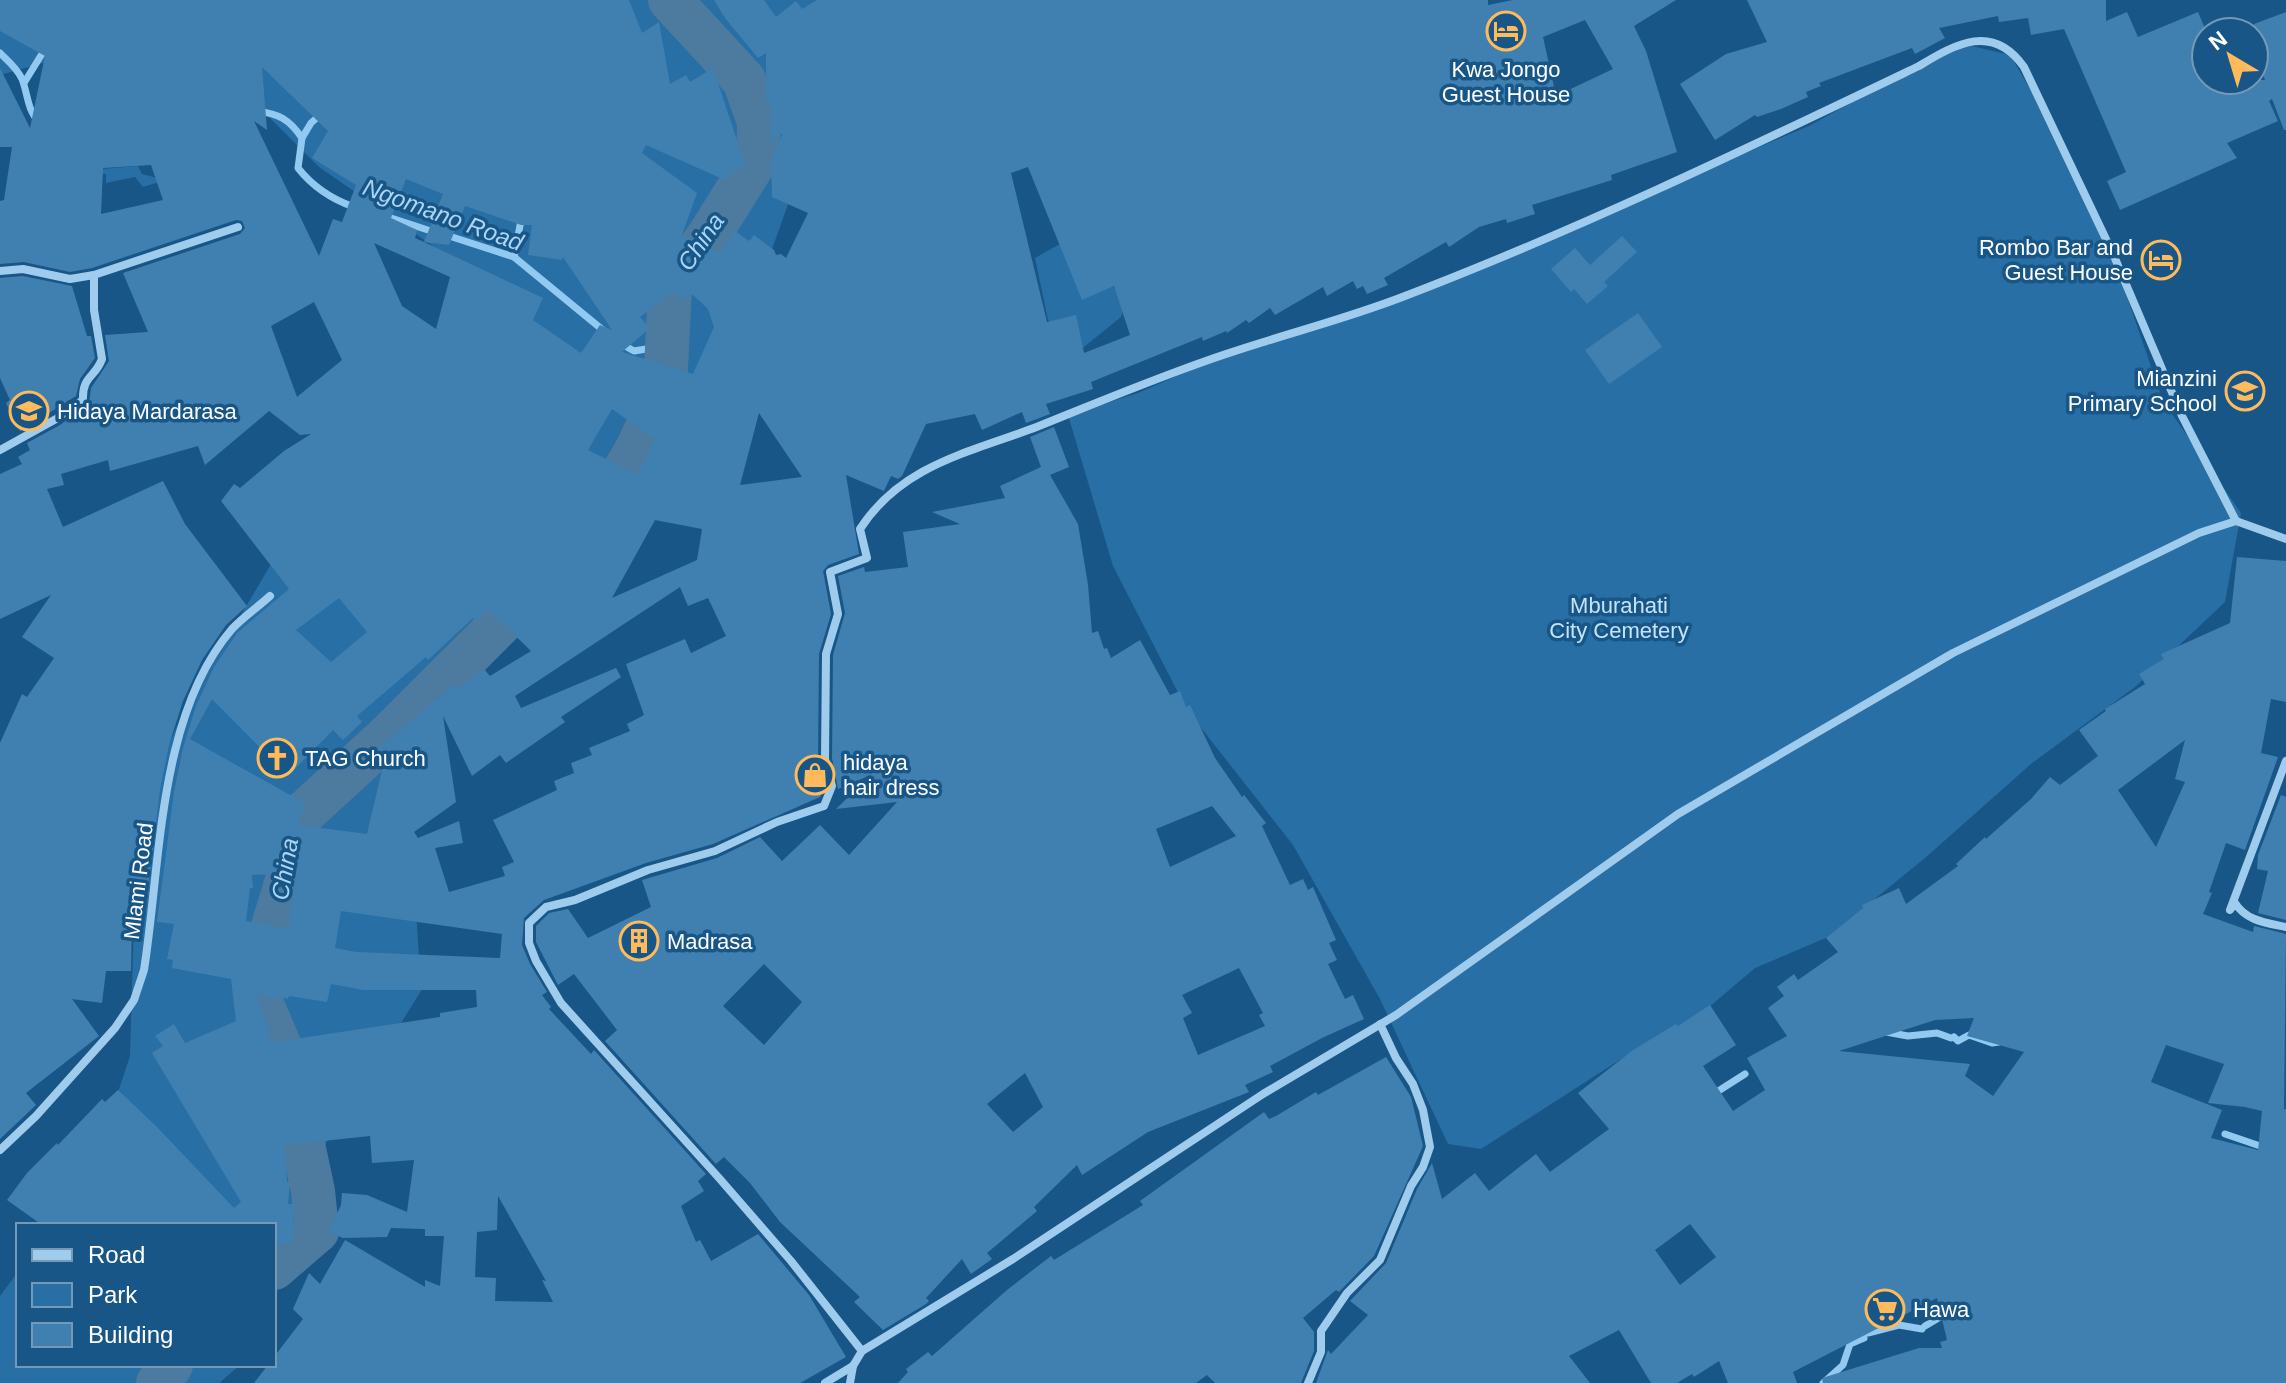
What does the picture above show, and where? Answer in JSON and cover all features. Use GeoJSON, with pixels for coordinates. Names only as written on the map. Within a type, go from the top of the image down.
{"type":"FeatureCollection","features":[{"type":"Feature","properties":{"kind":"street"},"geometry":{"type":"LineString","coordinates":[[862,1351],[760,1225],[561,1003],[536,961],[529,943],[529,923],[546,907],[575,900],[648,870],[715,851],[777,822],[824,806],[832,786],[825,759],[826,654],[838,614],[830,572],[867,558],[860,529],[891,491],[966,451],[1168,375],[1403,297],[1749,148],[1944,51],[1966,43],[1986,41],[2000,44],[2013,53],[2024,67],[2114,256],[2182,416],[2236,521]]}},
{"type":"Feature","properties":{"kind":"street"},"geometry":{"type":"LineString","coordinates":[[0,271],[23,269],[70,279],[94,275],[238,227]]}},
{"type":"Feature","properties":{"kind":"street"},"geometry":{"type":"LineString","coordinates":[[0,450],[83,400],[84,382],[102,359],[94,310],[94,275]]}},
{"type":"Feature","properties":{"kind":"street"},"geometry":{"type":"LineString","coordinates":[[850,1383],[853,1366],[862,1351],[1013,1259],[1263,1094],[1380,1024],[1678,814],[1953,653],[2199,533],[2236,521],[2286,539]]}},
{"type":"Feature","properties":{"kind":"street","name":"Mlami Road"},"geometry":{"type":"LineString","coordinates":[[0,1150],[36,1116],[96,1050],[134,1000],[144,970],[170,772],[180,727],[220,646],[233,628],[270,596]]}},
{"type":"Feature","properties":{"kind":"street"},"geometry":{"type":"LineString","coordinates":[[2286,761],[2230,910],[2235,903],[2238,909],[2255,920],[2286,927]]}},
{"type":"Feature","properties":{"kind":"street"},"geometry":{"type":"LineString","coordinates":[[1308,1383],[1321,1352],[1321,1331],[1347,1293],[1380,1260],[1430,1147],[1423,1110],[1413,1084],[1380,1024]]}},
{"type":"Feature","properties":{"kind":"street"},"geometry":{"type":"LineString","coordinates":[[825,1383],[853,1366]]}},
{"type":"Feature","properties":{"kind":"green space"},"geometry":{"type":"Polygon","coordinates":[[[0,0],[861,0],[751,308],[694,400],[453,674],[411,827],[421,991],[320,1153],[276,1276],[276,1223],[91,1173],[130,1056],[137,814],[182,715],[307,503],[482,280],[319,167],[246,94],[183,63],[43,63],[0,75],[0,0]]]}},
{"type":"Feature","properties":{"kind":"green space","name":"Mburahati City Cemetery"},"geometry":{"type":"Polygon","coordinates":[[[1959,43],[2010,55],[2071,158],[2118,271],[2163,401],[2241,513],[2225,602],[2135,687],[2031,764],[1925,858],[1828,937],[1755,968],[1695,1019],[1643,1045],[1481,1149],[1448,1144],[1380,999],[1293,845],[1187,710],[1113,566],[1068,415],[1138,393],[1218,358],[1353,313],[1596,216],[1809,126],[1959,43]]]}},
{"type":"Feature","properties":{"kind":"green space"},"geometry":{"type":"Polygon","coordinates":[[[138,166],[142,174],[180,184],[156,183],[143,187],[135,177],[106,183],[106,174],[95,174],[101,169],[138,166]]]}},
{"type":"Feature","properties":{"kind":"green space"},"geometry":{"type":"Polygon","coordinates":[[[1074,236],[1105,284],[1129,293],[1121,317],[1079,351],[1048,320],[1035,258],[1074,236]]]}},
{"type":"Feature","properties":{"kind":"green space"},"geometry":{"type":"Polygon","coordinates":[[[16,1275],[16,1367],[238,1367],[219,1383],[0,1383],[0,1296],[16,1275]]]}},
{"type":"Feature","properties":{"kind":"building"},"geometry":{"type":"Polygon","coordinates":[[[0,0],[629,0],[642,33],[659,22],[670,84],[686,75],[690,82],[713,68],[745,164],[725,180],[646,145],[642,153],[697,193],[682,235],[719,253],[735,231],[749,241],[754,235],[776,255],[786,258],[808,213],[772,197],[771,160],[783,133],[771,143],[771,102],[766,102],[766,53],[758,58],[714,0],[764,0],[776,17],[796,1],[802,9],[817,0],[1488,0],[1488,5],[1513,0],[1676,0],[1634,26],[1646,51],[1677,152],[1611,175],[1612,180],[1532,205],[1535,214],[1507,223],[1506,219],[1479,227],[1449,247],[1446,242],[1384,278],[1388,285],[1367,294],[1363,286],[1357,289],[1353,281],[1327,296],[1323,287],[1275,315],[1270,308],[1249,323],[1246,320],[1227,333],[1203,341],[1202,337],[1091,382],[1093,389],[1046,404],[1050,414],[1026,423],[1022,412],[982,430],[975,414],[926,424],[902,476],[898,479],[891,476],[884,491],[846,475],[859,554],[828,565],[823,571],[831,614],[819,654],[818,759],[825,786],[820,797],[713,844],[646,863],[544,900],[524,918],[522,945],[547,992],[542,995],[551,1007],[549,1009],[591,1054],[594,1050],[706,1174],[698,1181],[704,1191],[681,1206],[696,1242],[700,1240],[711,1261],[758,1234],[809,1295],[846,1357],[800,1383],[254,1383],[266,1367],[276,1367],[276,1354],[303,1319],[293,1309],[309,1273],[320,1284],[345,1240],[425,1287],[425,1280],[440,1286],[444,1236],[425,1236],[425,1229],[391,1228],[387,1237],[343,1238],[328,1232],[341,1205],[342,1193],[367,1195],[407,1212],[414,1160],[372,1163],[370,1136],[285,1145],[287,1182],[290,1182],[288,1204],[294,1204],[293,1244],[276,1244],[276,1223],[39,1223],[7,1200],[27,1173],[57,1143],[102,1099],[105,1102],[118,1090],[234,1208],[241,1202],[152,1053],[163,1046],[155,1036],[174,1024],[185,1043],[236,1021],[231,979],[172,968],[173,960],[167,959],[174,924],[157,922],[174,792],[196,706],[214,667],[237,633],[289,589],[221,501],[234,484],[240,488],[284,451],[311,434],[300,435],[269,411],[205,465],[198,446],[110,471],[108,460],[61,474],[64,485],[47,489],[63,527],[163,481],[185,524],[247,606],[226,625],[202,660],[183,701],[169,745],[160,790],[144,919],[132,918],[131,971],[106,971],[102,1003],[72,999],[99,1036],[26,1093],[36,1105],[0,1139],[0,743],[22,694],[27,697],[54,658],[22,637],[51,595],[0,619],[0,474],[22,464],[18,457],[30,450],[27,443],[89,404],[91,388],[109,361],[105,335],[148,332],[123,273],[240,234],[245,228],[242,221],[236,220],[92,268],[70,272],[24,262],[0,264],[0,201],[4,200],[12,147],[0,147],[0,68],[30,128],[45,56],[0,31],[0,0]],[[1585,20],[1543,37],[1556,96],[1613,69],[1585,20]],[[262,67],[267,130],[254,121],[319,256],[333,219],[342,222],[356,185],[312,158],[328,131],[262,67]],[[151,165],[103,168],[101,214],[163,200],[151,165]],[[1028,167],[1011,173],[1047,322],[1076,315],[1084,353],[1130,335],[1114,286],[1082,300],[1028,167]],[[406,179],[391,218],[417,230],[415,238],[424,242],[443,194],[406,179]],[[465,206],[449,245],[424,242],[543,298],[533,320],[581,353],[600,325],[612,330],[563,257],[562,260],[528,255],[532,225],[521,225],[465,206]],[[374,243],[402,306],[436,329],[450,277],[374,243]],[[674,292],[640,317],[650,328],[622,352],[693,374],[714,327],[708,309],[691,293],[683,301],[674,292]],[[314,302],[271,326],[297,397],[342,360],[314,302]],[[612,409],[588,450],[638,475],[655,439],[612,409]],[[759,413],[740,485],[802,477],[759,413]],[[655,520],[612,598],[697,560],[702,529],[655,520]],[[680,587],[515,696],[521,708],[616,668],[621,677],[561,717],[565,722],[506,763],[500,755],[472,776],[443,716],[456,802],[414,832],[418,838],[459,821],[463,843],[435,848],[449,892],[505,876],[502,867],[514,862],[493,820],[557,790],[554,781],[574,773],[571,763],[592,755],[589,748],[630,731],[627,724],[644,715],[626,664],[685,639],[691,653],[726,636],[708,598],[688,606],[680,587]],[[339,598],[296,630],[331,662],[367,632],[339,598]],[[489,610],[475,621],[473,618],[428,660],[426,657],[357,716],[362,722],[343,740],[333,730],[288,776],[212,699],[190,739],[306,804],[298,825],[367,834],[382,770],[370,755],[455,684],[458,688],[484,669],[490,676],[531,651],[489,610]],[[296,873],[252,875],[253,888],[250,888],[246,921],[288,929],[296,873]],[[341,911],[335,948],[356,952],[500,958],[502,934],[341,911]],[[331,984],[327,1002],[289,996],[288,999],[279,996],[279,999],[257,994],[270,1034],[268,1043],[440,1017],[440,1013],[477,1007],[476,990],[363,990],[331,984]],[[498,1196],[497,1230],[477,1232],[475,1277],[496,1278],[495,1301],[553,1302],[542,1280],[546,1281],[498,1196]]]}},
{"type":"Feature","properties":{"kind":"building"},"geometry":{"type":"Polygon","coordinates":[[[1747,0],[2106,0],[2106,21],[2127,12],[2138,37],[2198,12],[2200,16],[2190,16],[2190,96],[2270,96],[2270,18],[2286,12],[2286,130],[2272,99],[2269,101],[2278,121],[2227,143],[2237,158],[2120,210],[2107,181],[2126,172],[2064,29],[2031,35],[2028,18],[1999,22],[1998,16],[1939,28],[1945,38],[1915,54],[1912,48],[1819,83],[1821,86],[1806,92],[1808,97],[1781,109],[1755,115],[1715,140],[1680,84],[1726,54],[1767,42],[1747,0]]]}},
{"type":"Feature","properties":{"kind":"building"},"geometry":{"type":"Polygon","coordinates":[[[1622,236],[1637,252],[1604,282],[1608,286],[1587,304],[1574,289],[1571,292],[1551,269],[1575,248],[1590,265],[1622,236]]]}},
{"type":"Feature","properties":{"kind":"building"},"geometry":{"type":"Polygon","coordinates":[[[2158,246],[2172,269],[2155,279],[2142,256],[2158,246]]]}},
{"type":"Feature","properties":{"kind":"building"},"geometry":{"type":"Polygon","coordinates":[[[23,276],[72,286],[87,336],[91,336],[95,358],[80,379],[76,396],[20,431],[6,403],[10,400],[0,378],[0,278],[23,276]]]}},
{"type":"Feature","properties":{"kind":"building"},"geometry":{"type":"Polygon","coordinates":[[[1638,313],[1662,347],[1609,384],[1585,350],[1638,313]]]}},
{"type":"Feature","properties":{"kind":"building"},"geometry":{"type":"Polygon","coordinates":[[[1054,427],[1069,467],[1050,475],[1078,524],[1092,633],[1098,631],[1104,649],[1107,648],[1111,658],[1140,640],[1170,695],[1180,691],[1186,707],[1190,705],[1215,758],[1242,797],[1244,795],[1266,823],[1262,826],[1290,885],[1303,879],[1308,890],[1313,887],[1336,940],[1329,943],[1337,960],[1328,964],[1345,999],[1353,995],[1364,1019],[1270,1066],[1273,1072],[1245,1085],[1249,1092],[1148,1132],[1082,1175],[1077,1165],[1034,1207],[1037,1211],[987,1253],[992,1259],[971,1274],[962,1259],[926,1298],[929,1301],[926,1304],[883,1330],[854,1302],[860,1297],[780,1222],[750,1183],[724,1157],[716,1164],[605,1041],[617,1030],[574,974],[558,985],[536,942],[536,926],[549,913],[568,909],[588,938],[651,907],[642,880],[717,858],[760,837],[782,861],[820,825],[849,855],[897,802],[836,809],[871,775],[838,789],[832,758],[833,655],[845,613],[838,576],[864,567],[865,572],[908,567],[903,532],[960,524],[932,512],[1005,498],[1000,486],[1041,467],[1030,437],[1054,427]],[[1212,806],[1156,829],[1170,867],[1236,836],[1212,806]],[[764,964],[723,1006],[764,1045],[802,1002],[764,964]],[[1239,968],[1182,995],[1192,1013],[1183,1018],[1198,1055],[1265,1026],[1259,1015],[1263,1013],[1239,968]],[[1025,1073],[987,1104],[1013,1132],[1043,1107],[1025,1073]]]}},
{"type":"Feature","properties":{"kind":"building"},"geometry":{"type":"Polygon","coordinates":[[[2237,557],[2286,561],[2286,702],[2271,699],[2261,753],[2278,757],[2245,850],[2226,843],[2203,914],[2253,932],[2254,926],[2286,934],[2286,1383],[1823,1383],[1822,1378],[1919,1348],[1942,1348],[1940,1342],[1947,1340],[1937,1298],[1793,1372],[1797,1383],[1728,1383],[1719,1361],[1694,1377],[1692,1374],[1677,1383],[1651,1383],[1619,1330],[1569,1356],[1590,1383],[1316,1383],[1328,1350],[1331,1354],[1368,1315],[1350,1301],[1386,1263],[1417,1189],[1432,1163],[1442,1199],[1475,1173],[1489,1191],[1536,1154],[1550,1172],[1609,1129],[1578,1093],[1633,1050],[1710,1005],[1736,1045],[1703,1066],[1733,1111],[1765,1090],[1747,1058],[1787,1036],[1768,1008],[1784,996],[1777,987],[1794,974],[1798,980],[1838,952],[1826,938],[1863,908],[1862,905],[1899,888],[1906,904],[1958,866],[1956,864],[2031,799],[2050,777],[2060,785],[2098,756],[2079,730],[2145,684],[2139,674],[2164,659],[2161,654],[2230,623],[2237,557]],[[2185,740],[2118,790],[2156,847],[2185,782],[2175,779],[2185,740]],[[1974,1018],[1935,1020],[1839,1051],[1970,1064],[1965,1076],[1993,1096],[2024,1052],[1967,1036],[1974,1018]],[[2166,1045],[2151,1082],[2222,1110],[2211,1138],[2258,1150],[2262,1111],[2208,1103],[2224,1064],[2166,1045]],[[1690,1224],[1655,1250],[1680,1285],[1716,1257],[1690,1224]]]}},
{"type":"Feature","properties":{"kind":"building"},"geometry":{"type":"Polygon","coordinates":[[[2281,795],[2286,797],[2286,920],[2258,913],[2268,871],[2257,869],[2258,855],[2281,795]]]}},
{"type":"Feature","properties":{"kind":"building"},"geometry":{"type":"Polygon","coordinates":[[[1386,1057],[1411,1097],[1423,1146],[1374,1256],[1339,1292],[1336,1290],[1303,1318],[1314,1332],[1314,1351],[1301,1383],[1215,1383],[1207,1375],[1196,1383],[898,1383],[908,1372],[906,1369],[928,1352],[932,1356],[1051,1256],[1054,1260],[1143,1205],[1140,1201],[1264,1112],[1269,1119],[1276,1116],[1386,1057]]]}},
{"type":"Feature","properties":{"kind":"waterway","name":"China"},"geometry":{"type":"LineString","coordinates":[[603,508],[638,447],[665,389],[670,288],[708,237],[758,157],[759,122],[744,80],[670,0]]}},
{"type":"Feature","properties":{"kind":"waterway"},"geometry":{"type":"LineString","coordinates":[[24,83],[45,49]]}},
{"type":"Feature","properties":{"kind":"waterway"},"geometry":{"type":"LineString","coordinates":[[0,53],[20,75],[30,107],[39,122]]}},
{"type":"Feature","properties":{"kind":"waterway","name":"Ngomano Road"},"geometry":{"type":"LineString","coordinates":[[257,111],[277,116],[293,126],[302,138],[298,168],[323,192],[354,207]]}},
{"type":"Feature","properties":{"kind":"waterway"},"geometry":{"type":"LineString","coordinates":[[302,138],[321,114]]}},
{"type":"Feature","properties":{"kind":"waterway"},"geometry":{"type":"LineString","coordinates":[[514,257],[522,215]]}},
{"type":"Feature","properties":{"kind":"waterway","name":"Ngomano Road"},"geometry":{"type":"LineString","coordinates":[[385,216],[434,232]]}},
{"type":"Feature","properties":{"kind":"waterway","name":"Ngomano Road"},"geometry":{"type":"LineString","coordinates":[[446,235],[514,257],[604,331]]}},
{"type":"Feature","properties":{"kind":"waterway","name":"Ngomano Road"},"geometry":{"type":"LineString","coordinates":[[620,343],[634,351],[665,346]]}},
{"type":"Feature","properties":{"kind":"waterway","name":"China"},"geometry":{"type":"LineString","coordinates":[[276,1266],[317,1231],[313,1191],[291,1088],[281,1049],[259,997],[266,949],[289,874],[293,823],[389,735],[543,581]]}},
{"type":"Feature","properties":{"kind":"waterway"},"geometry":{"type":"LineString","coordinates":[[1886,1032],[1908,1036],[1937,1033],[1951,1038]]}},
{"type":"Feature","properties":{"kind":"waterway"},"geometry":{"type":"LineString","coordinates":[[1954,1037],[1958,1041],[1969,1035],[1992,1043],[1999,1042]]}},
{"type":"Feature","properties":{"kind":"waterway"},"geometry":{"type":"LineString","coordinates":[[1712,1095],[1745,1074]]}},
{"type":"Feature","properties":{"kind":"waterway"},"geometry":{"type":"LineString","coordinates":[[2225,1134],[2266,1148]]}},
{"type":"Feature","properties":{"kind":"waterway"},"geometry":{"type":"LineString","coordinates":[[1925,1326],[1947,1313]]}},
{"type":"Feature","properties":{"kind":"waterway"},"geometry":{"type":"LineString","coordinates":[[1868,1333],[1899,1325],[1922,1329]]}},
{"type":"Feature","properties":{"kind":"waterway"},"geometry":{"type":"LineString","coordinates":[[1823,1383],[1843,1365],[1850,1344],[1864,1338]]}},
{"type":"Feature","properties":{"kind":"waterway","name":"China"},"geometry":{"type":"LineString","coordinates":[[158,1383],[170,1367]]}},
{"type":"Feature","properties":{"kind":"place","name":"Kwa Jongo Guest House"},"geometry":{"type":"Point","coordinates":[1506,31]}},
{"type":"Feature","properties":{"kind":"place","name":"Rombo Bar and Guest House"},"geometry":{"type":"Point","coordinates":[2161,260]}},
{"type":"Feature","properties":{"kind":"place","name":"Mianzini Primary School"},"geometry":{"type":"Point","coordinates":[2245,391]}},
{"type":"Feature","properties":{"kind":"place","name":"Hidaya Mardarasa"},"geometry":{"type":"Point","coordinates":[29,411]}},
{"type":"Feature","properties":{"kind":"place","name":"TAG Church"},"geometry":{"type":"Point","coordinates":[277,758]}},
{"type":"Feature","properties":{"kind":"place","name":"hidaya hair dress"},"geometry":{"type":"Point","coordinates":[815,775]}},
{"type":"Feature","properties":{"kind":"place","name":"Madrasa"},"geometry":{"type":"Point","coordinates":[639,941]}},
{"type":"Feature","properties":{"kind":"place","name":"Hawa"},"geometry":{"type":"Point","coordinates":[1885,1309]}}]}
